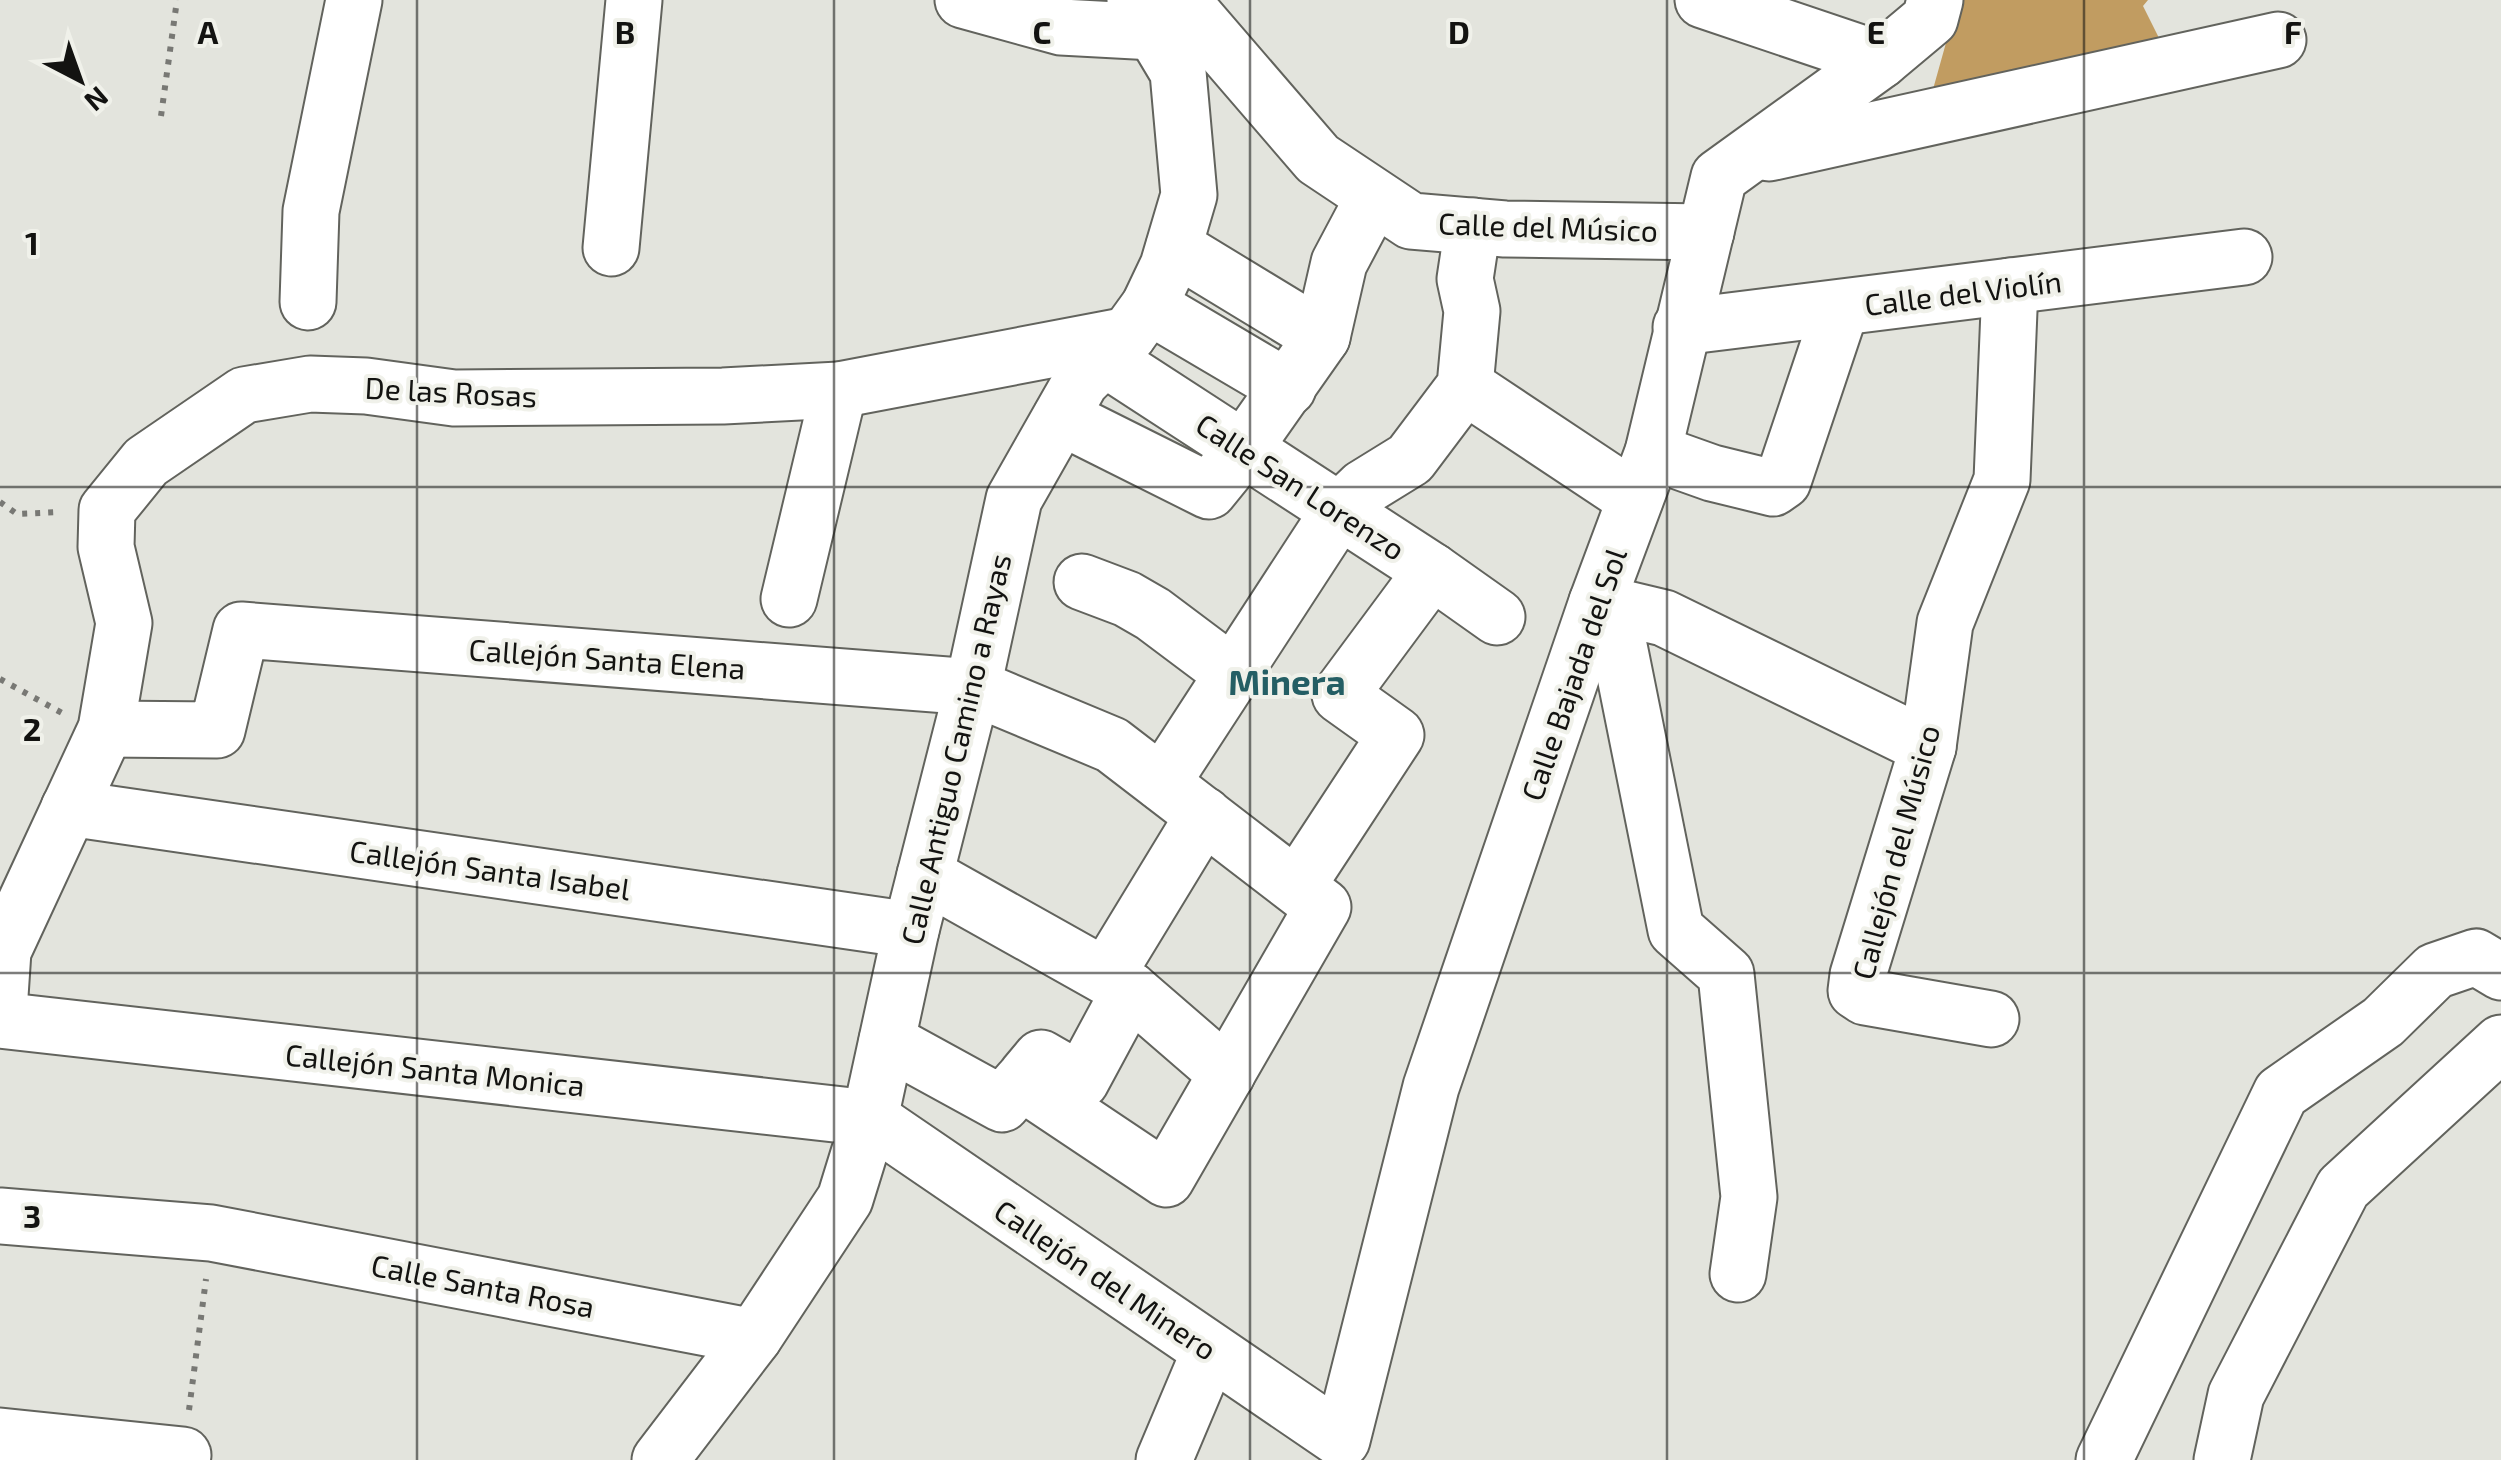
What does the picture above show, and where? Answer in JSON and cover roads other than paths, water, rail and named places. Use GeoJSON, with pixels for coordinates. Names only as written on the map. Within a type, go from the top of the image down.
{"type":"FeatureCollection","features":[{"type":"Feature","properties":{"kind":"street"},"geometry":{"type":"LineString","coordinates":[[308,302],[311,211],[354,0]]}},
{"type":"Feature","properties":{"kind":"street"},"geometry":{"type":"LineString","coordinates":[[612,248],[634,0]]}},
{"type":"Feature","properties":{"kind":"street"},"geometry":{"type":"LineString","coordinates":[[963,0],[1062,27],[1156,11]]}},
{"type":"Feature","properties":{"kind":"street"},"geometry":{"type":"LineString","coordinates":[[1704,0],[1881,60]]}},
{"type":"Feature","properties":{"kind":"street","name":"Calle Bajada del Sol"},"geometry":{"type":"LineString","coordinates":[[1342,1440],[1432,1087],[1604,604],[1644,476],[1719,177],[1881,60],[1930,19],[1935,0]]}},
{"type":"Feature","properties":{"kind":"street","name":"Calle del Músico"},"geometry":{"type":"LineString","coordinates":[[1156,11],[1318,160],[1411,221],[1706,232]]}},
{"type":"Feature","properties":{"kind":"street","name":"Calle Antiguo Camino a Rayas"},"geometry":{"type":"LineString","coordinates":[[660,1460],[754,1337],[844,1199],[870,1118],[1014,499],[1080,381],[1127,333],[1174,247],[1190,195],[1178,72],[1156,11]]}},
{"type":"Feature","properties":{"kind":"street"},"geometry":{"type":"LineString","coordinates":[[1747,158],[2278,40]]}},
{"type":"Feature","properties":{"kind":"street"},"geometry":{"type":"LineString","coordinates":[[1061,417],[1209,491],[1322,337],[1339,263],[1374,196]]}},
{"type":"Feature","properties":{"kind":"street"},"geometry":{"type":"LineString","coordinates":[[886,1041],[1002,1104],[1041,1058],[1081,1081],[1183,799],[1233,674],[1340,511],[1363,488],[1410,460],[1465,386],[1472,311],[1465,278],[1474,226]]}},
{"type":"Feature","properties":{"kind":"street"},"geometry":{"type":"LineString","coordinates":[[1174,247],[1322,337]]}},
{"type":"Feature","properties":{"kind":"street","name":"Calle del Violín"},"geometry":{"type":"LineString","coordinates":[[1681,327],[2244,257]]}},
{"type":"Feature","properties":{"kind":"street","name":"Callejón del Músico"},"geometry":{"type":"LineString","coordinates":[[1991,1019],[1864,997],[1856,990],[1928,747],[1945,623],[2002,480],[2010,286]]}},
{"type":"Feature","properties":{"kind":"street"},"geometry":{"type":"LineString","coordinates":[[1465,386],[1644,476],[1712,472],[1773,488],[1783,481],[1841,308]]}},
{"type":"Feature","properties":{"kind":"street"},"geometry":{"type":"LineString","coordinates":[[1127,333],[1288,388]]}},
{"type":"Feature","properties":{"kind":"street","name":"De las Rosas"},"geometry":{"type":"LineString","coordinates":[[106,729],[124,623],[106,547],[107,510],[146,462],[244,395],[310,384],[366,386],[454,398],[723,396],[838,390],[1127,333]]}},
{"type":"Feature","properties":{"kind":"street","name":"Calle San Lorenzo"},"geometry":{"type":"LineString","coordinates":[[1127,333],[1244,448],[1497,617]]}},
{"type":"Feature","properties":{"kind":"street"},"geometry":{"type":"LineString","coordinates":[[790,598],[838,390]]}},
{"type":"Feature","properties":{"kind":"street"},"geometry":{"type":"LineString","coordinates":[[1022,1082],[1166,1179],[1227,1074],[1310,896],[1396,735],[1340,696],[1432,570]]}},
{"type":"Feature","properties":{"kind":"street"},"geometry":{"type":"LineString","coordinates":[[1082,582],[1127,598],[1233,674]]}},
{"type":"Feature","properties":{"kind":"street"},"geometry":{"type":"LineString","coordinates":[[1738,1274],[1749,1197],[1726,974],[1676,930],[1604,604],[1664,618],[1928,747]]}},
{"type":"Feature","properties":{"kind":"street","name":"Callejón Santa Elena"},"geometry":{"type":"LineString","coordinates":[[106,729],[217,730],[240,630],[973,687],[1112,745],[1310,896]]}},
{"type":"Feature","properties":{"kind":"street"},"geometry":{"type":"LineString","coordinates":[[0,996],[3,951],[106,729]]}},
{"type":"Feature","properties":{"kind":"street","name":"Callejón Santa Isabel"},"geometry":{"type":"LineString","coordinates":[[69,808],[911,930]]}},
{"type":"Feature","properties":{"kind":"street"},"geometry":{"type":"LineString","coordinates":[[925,876],[1118,983],[1227,1074]]}},
{"type":"Feature","properties":{"kind":"street"},"geometry":{"type":"LineString","coordinates":[[2104,1460],[2281,1093],[2383,1022],[2436,971],[2476,956],[2501,972]]}},
{"type":"Feature","properties":{"kind":"street","name":"Callejón Santa Monica"},"geometry":{"type":"LineString","coordinates":[[0,1020],[870,1118]]}},
{"type":"Feature","properties":{"kind":"street"},"geometry":{"type":"LineString","coordinates":[[2222,1460],[2236,1395],[2343,1188],[2501,1042]]}},
{"type":"Feature","properties":{"kind":"street","name":"Callejón del Minero"},"geometry":{"type":"LineString","coordinates":[[870,1118],[1342,1440]]}},
{"type":"Feature","properties":{"kind":"street","name":"Calle Santa Rosa"},"geometry":{"type":"LineString","coordinates":[[0,1216],[211,1233],[754,1337]]}},
{"type":"Feature","properties":{"kind":"street"},"geometry":{"type":"LineString","coordinates":[[1164,1460],[1210,1351]]}},
{"type":"Feature","properties":{"kind":"street"},"geometry":{"type":"LineString","coordinates":[[0,1436],[183,1455]]}},
{"type":"Feature","properties":{"kind":"district","name":"Minera"},"geometry":{"type":"Point","coordinates":[1287,681]}}]}
